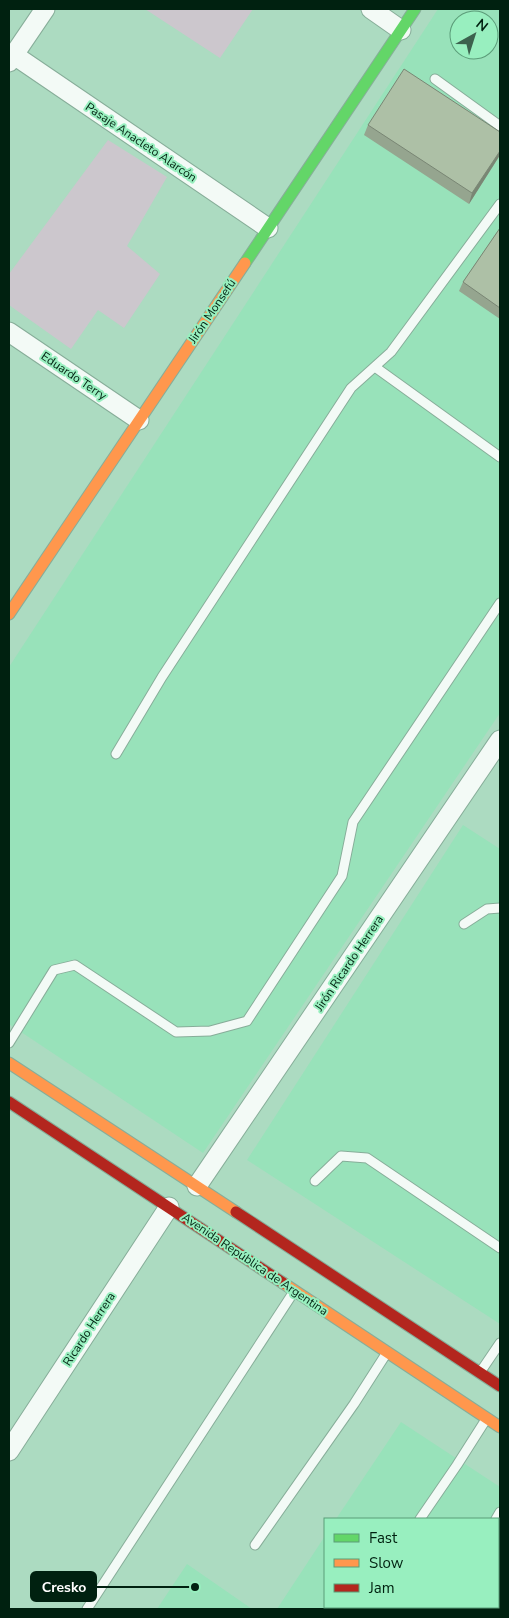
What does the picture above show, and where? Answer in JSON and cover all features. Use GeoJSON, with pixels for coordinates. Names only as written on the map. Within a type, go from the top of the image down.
{"type":"FeatureCollection","features":[{"type":"Feature","properties":{"kind":"main road","name":"Jirón Monsefú"},"geometry":{"type":"LineString","coordinates":[[9,614],[415,9]]}},
{"type":"Feature","properties":{"kind":"main road"},"geometry":{"type":"LineString","coordinates":[[9,1062],[500,1386]]}},
{"type":"Feature","properties":{"kind":"main road","name":"Avenida República de Argentina"},"geometry":{"type":"LineString","coordinates":[[9,1102],[500,1427]]}},
{"type":"Feature","properties":{"kind":"street"},"geometry":{"type":"LineString","coordinates":[[11,59],[45,9]]}},
{"type":"Feature","properties":{"kind":"street"},"geometry":{"type":"LineString","coordinates":[[371,9],[401,30]]}},
{"type":"Feature","properties":{"kind":"street","name":"Pasaje Anacleto Alarcón"},"geometry":{"type":"LineString","coordinates":[[11,59],[268,228]]}},
{"type":"Feature","properties":{"kind":"street","name":"Eduardo Terry"},"geometry":{"type":"LineString","coordinates":[[9,332],[138,420]]}},
{"type":"Feature","properties":{"kind":"street","name":"Jirón Ricardo Herrera"},"geometry":{"type":"LineString","coordinates":[[197,1186],[500,740]]}},
{"type":"Feature","properties":{"kind":"street","name":"Ricardo Herrera"},"geometry":{"type":"LineString","coordinates":[[9,1451],[169,1207]]}},
{"type":"Feature","properties":{"kind":"lane"},"geometry":{"type":"LineString","coordinates":[[434,79],[500,126]]}},
{"type":"Feature","properties":{"kind":"lane"},"geometry":{"type":"LineString","coordinates":[[116,754],[162,676],[351,388],[391,352],[500,204]]}},
{"type":"Feature","properties":{"kind":"lane"},"geometry":{"type":"LineString","coordinates":[[375,367],[500,456]]}},
{"type":"Feature","properties":{"kind":"lane"},"geometry":{"type":"LineString","coordinates":[[9,1043],[54,970],[75,964],[176,1032],[210,1031],[247,1021],[342,876],[353,822],[500,603]]}},
{"type":"Feature","properties":{"kind":"lane"},"geometry":{"type":"LineString","coordinates":[[464,924],[487,909],[500,908]]}},
{"type":"Feature","properties":{"kind":"lane"},"geometry":{"type":"LineString","coordinates":[[315,1181],[341,1156],[367,1158],[500,1248]]}},
{"type":"Feature","properties":{"kind":"lane"},"geometry":{"type":"LineString","coordinates":[[87,1609],[295,1291]]}},
{"type":"Feature","properties":{"kind":"lane"},"geometry":{"type":"LineString","coordinates":[[480,1373],[500,1343]]}},
{"type":"Feature","properties":{"kind":"lane"},"geometry":{"type":"LineString","coordinates":[[255,1545],[354,1404],[387,1352]]}},
{"type":"Feature","properties":{"kind":"lane"},"geometry":{"type":"LineString","coordinates":[[421,1518],[487,1418]]}},
{"type":"Feature","properties":{"kind":"shaded area"},"geometry":{"type":"Polygon","coordinates":[[[145,9],[253,9],[220,58],[145,9]]]}},
{"type":"Feature","properties":{"kind":"shaded area"},"geometry":{"type":"Polygon","coordinates":[[[438,9],[500,9],[500,713],[203,1153],[9,1024],[9,667],[438,9]]]}},
{"type":"Feature","properties":{"kind":"shaded area"},"geometry":{"type":"Polygon","coordinates":[[[108,140],[167,177],[127,246],[160,274],[124,328],[98,310],[71,349],[9,305],[9,274],[108,140]]]}},
{"type":"Feature","properties":{"kind":"shaded area"},"geometry":{"type":"Polygon","coordinates":[[[463,825],[500,849],[500,1324],[247,1160],[463,825]]]}},
{"type":"Feature","properties":{"kind":"shaded area"},"geometry":{"type":"Polygon","coordinates":[[[401,1422],[500,1487],[499,1529],[499,1518],[337,1518],[401,1422]]]}},
{"type":"Feature","properties":{"kind":"shaded area"},"geometry":{"type":"Polygon","coordinates":[[[324,1538],[324,1608],[447,1608],[446,1609],[277,1609],[324,1538]]]}},
{"type":"Feature","properties":{"kind":"shaded area"},"geometry":{"type":"Polygon","coordinates":[[[187,1564],[252,1609],[157,1609],[187,1564]]]}},
{"type":"Feature","properties":{"kind":"building"},"geometry":{"type":"Polygon","coordinates":[[[404,69],[500,132],[500,151],[472,193],[368,125],[404,69]]]}},
{"type":"Feature","properties":{"kind":"building"},"geometry":{"type":"Polygon","coordinates":[[[500,228],[500,308],[463,282],[500,228]]]}},
{"type":"Feature","properties":{"kind":"traffic: fast"},"geometry":{"type":"LineString","coordinates":[[245,263],[415,9]]}},
{"type":"Feature","properties":{"kind":"traffic: slow"},"geometry":{"type":"LineString","coordinates":[[9,614],[245,263]]}},
{"type":"Feature","properties":{"kind":"traffic: slow"},"geometry":{"type":"LineString","coordinates":[[9,1063],[236,1212]]}},
{"type":"Feature","properties":{"kind":"traffic: slow"},"geometry":{"type":"LineString","coordinates":[[283,1283],[500,1427]]}},
{"type":"Feature","properties":{"kind":"traffic: jam"},"geometry":{"type":"LineString","coordinates":[[9,1102],[283,1283]]}},
{"type":"Feature","properties":{"kind":"traffic: jam"},"geometry":{"type":"LineString","coordinates":[[236,1212],[500,1386]]}},
{"type":"Feature","properties":{"kind":"place","name":"Cresko"},"geometry":{"type":"Point","coordinates":[195,1587]}}]}
